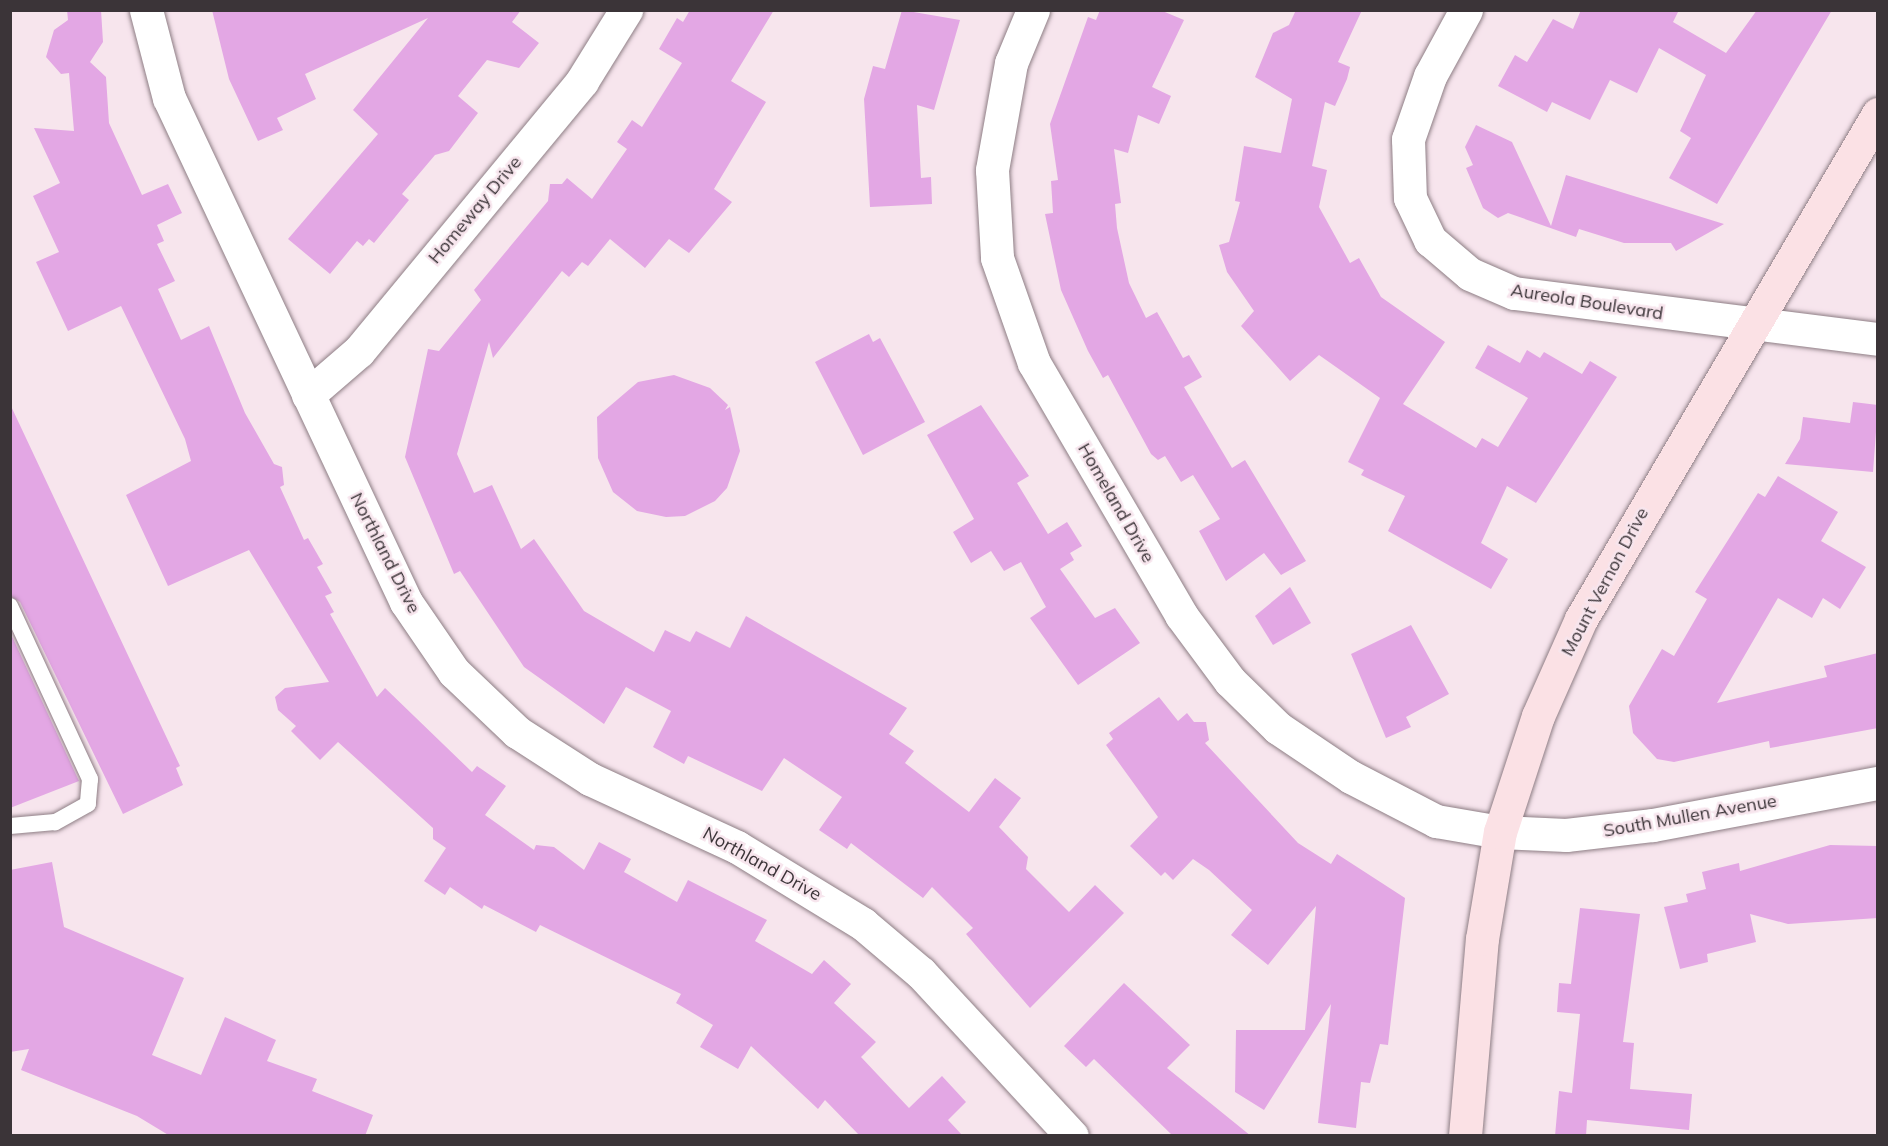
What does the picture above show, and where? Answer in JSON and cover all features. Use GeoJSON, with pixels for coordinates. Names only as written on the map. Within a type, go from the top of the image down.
{"type":"FeatureCollection","features":[{"type":"Feature","properties":{"kind":"street","name":"Northland Drive"},"geometry":{"type":"LineString","coordinates":[[146,10],[169,98],[406,602],[454,672],[517,732],[590,779],[738,847],[863,924],[921,973],[1072,1136]]}},
{"type":"Feature","properties":{"kind":"street","name":"Homeway Drive"},"geometry":{"type":"LineString","coordinates":[[308,395],[381,324],[582,81],[626,10]]}},
{"type":"Feature","properties":{"kind":"street","name":"Homeland Drive"},"geometry":{"type":"LineString","coordinates":[[1033,10],[1011,63],[992,170],[997,258],[1034,363],[1181,615],[1230,681],[1278,728],[1351,777],[1436,821],[1500,832]]}},
{"type":"Feature","properties":{"kind":"street","name":"Aureola Boulevard"},"geometry":{"type":"LineString","coordinates":[[1466,10],[1430,76],[1408,139],[1410,198],[1430,240],[1470,274],[1514,293],[1752,326],[1878,339]]}},
{"type":"Feature","properties":{"kind":"street","name":"Mount Vernon Drive"},"geometry":{"type":"LineString","coordinates":[[1466,1136],[1482,939],[1500,832],[1538,716],[1581,619],[1878,114]]}},
{"type":"Feature","properties":{"kind":"street","name":"South Mullen Avenue"},"geometry":{"type":"LineString","coordinates":[[1500,832],[1566,835],[1653,825],[1878,783]]}},
{"type":"Feature","properties":{"kind":"lane"},"geometry":{"type":"LineString","coordinates":[[10,606],[90,779],[88,804],[55,822],[10,826]]}},
{"type":"Feature","properties":{"kind":"building"},"geometry":{"type":"Polygon","coordinates":[[[67,10],[101,10],[103,42],[90,62],[106,77],[109,123],[142,195],[168,184],[182,213],[157,225],[164,241],[157,244],[175,281],[158,289],[181,340],[209,326],[245,413],[274,464],[282,467],[284,485],[280,487],[304,540],[308,538],[323,564],[317,567],[332,593],[325,596],[334,612],[330,614],[377,697],[385,688],[472,772],[477,766],[506,786],[485,815],[534,850],[536,845],[554,847],[584,870],[599,842],[631,859],[624,872],[677,902],[688,880],[767,920],[755,941],[812,974],[824,960],[851,984],[834,1003],[876,1042],[861,1057],[909,1108],[942,1076],[966,1102],[948,1120],[963,1136],[860,1136],[825,1100],[818,1109],[751,1046],[738,1069],[700,1047],[713,1025],[676,1003],[681,994],[540,925],[536,932],[484,905],[482,909],[450,887],[445,895],[424,881],[446,848],[433,839],[433,828],[338,742],[320,760],[291,731],[296,726],[278,710],[275,697],[285,688],[329,682],[249,550],[168,586],[126,495],[191,461],[185,439],[121,306],[68,331],[36,262],[59,252],[33,196],[60,183],[34,128],[74,131],[69,73],[61,74],[46,57],[54,30],[68,20],[67,10]]]}},
{"type":"Feature","properties":{"kind":"building"},"geometry":{"type":"Polygon","coordinates":[[[212,10],[521,10],[512,22],[539,43],[519,68],[487,60],[458,96],[478,113],[449,151],[435,155],[402,194],[409,200],[374,243],[369,239],[363,246],[357,241],[330,274],[288,239],[378,134],[353,110],[428,18],[305,74],[316,99],[277,118],[283,130],[258,141],[229,79],[212,10]]]}},
{"type":"Feature","properties":{"kind":"building"},"geometry":{"type":"Polygon","coordinates":[[[690,10],[774,10],[731,81],[766,102],[714,189],[732,202],[689,253],[669,239],[645,268],[610,239],[588,266],[582,262],[569,277],[562,271],[493,358],[489,342],[457,454],[474,493],[492,485],[521,549],[534,539],[584,611],[654,652],[665,630],[690,642],[696,631],[730,648],[746,616],[907,708],[889,734],[914,751],[905,763],[969,812],[995,778],[1021,798],[999,827],[1028,857],[1026,869],[1069,912],[1095,885],[1124,913],[1030,1008],[966,934],[973,928],[932,887],[923,898],[851,843],[847,849],[819,830],[842,797],[784,758],[762,791],[688,756],[684,764],[653,747],[671,711],[626,687],[604,724],[524,667],[460,571],[454,574],[405,457],[428,349],[439,351],[481,300],[474,290],[548,201],[550,184],[562,184],[567,178],[592,199],[627,149],[617,142],[632,120],[642,127],[682,63],[659,49],[677,18],[683,22],[690,10]]]}},
{"type":"Feature","properties":{"kind":"building"},"geometry":{"type":"Polygon","coordinates":[[[902,10],[960,20],[934,110],[917,105],[921,178],[931,177],[932,204],[870,207],[864,99],[873,66],[885,69],[902,10]]]}},
{"type":"Feature","properties":{"kind":"building"},"geometry":{"type":"Polygon","coordinates":[[[1100,10],[1160,10],[1184,20],[1152,87],[1171,96],[1159,124],[1138,115],[1128,153],[1114,149],[1121,203],[1115,204],[1117,228],[1129,283],[1146,318],[1157,312],[1183,358],[1189,355],[1202,377],[1184,387],[1232,468],[1245,460],[1306,561],[1281,575],[1264,553],[1226,581],[1199,531],[1220,519],[1193,475],[1181,482],[1165,456],[1158,460],[1151,454],[1108,375],[1103,378],[1088,351],[1061,290],[1045,214],[1053,213],[1051,181],[1058,180],[1050,124],[1088,17],[1096,20],[1100,10]]]}},
{"type":"Feature","properties":{"kind":"building"},"geometry":{"type":"Polygon","coordinates":[[[1296,10],[1362,10],[1338,62],[1350,67],[1347,79],[1335,106],[1325,102],[1312,166],[1327,170],[1319,207],[1350,263],[1359,258],[1381,297],[1445,342],[1403,404],[1476,448],[1482,438],[1498,447],[1528,398],[1475,368],[1488,345],[1520,363],[1527,350],[1540,358],[1544,352],[1582,374],[1590,361],[1617,377],[1536,503],[1507,486],[1481,543],[1508,559],[1491,589],[1388,531],[1405,496],[1361,475],[1364,470],[1348,462],[1380,398],[1319,355],[1290,381],[1241,326],[1254,311],[1227,272],[1219,245],[1229,242],[1240,202],[1235,201],[1244,146],[1281,153],[1292,99],[1255,77],[1273,33],[1289,25],[1296,10]]]}},
{"type":"Feature","properties":{"kind":"building"},"geometry":{"type":"Polygon","coordinates":[[[1581,10],[1679,10],[1673,22],[1726,53],[1757,10],[1832,10],[1717,204],[1669,178],[1691,138],[1680,131],[1706,75],[1659,48],[1637,93],[1610,80],[1590,120],[1552,102],[1547,112],[1498,86],[1515,55],[1527,62],[1553,19],[1573,29],[1581,10]]]}},
{"type":"Feature","properties":{"kind":"building"},"geometry":{"type":"Polygon","coordinates":[[[1476,125],[1512,142],[1551,226],[1566,175],[1724,224],[1676,251],[1671,243],[1624,243],[1579,229],[1576,237],[1508,213],[1498,218],[1483,208],[1466,168],[1473,165],[1465,147],[1476,125]]]}},
{"type":"Feature","properties":{"kind":"building"},"geometry":{"type":"Polygon","coordinates":[[[869,334],[873,342],[880,338],[925,422],[863,455],[815,362],[869,334]]]}},
{"type":"Feature","properties":{"kind":"building"},"geometry":{"type":"Polygon","coordinates":[[[674,375],[710,388],[728,405],[725,410],[730,407],[740,451],[727,488],[715,501],[685,516],[666,517],[637,511],[613,492],[598,458],[597,417],[638,382],[674,375]]]}},
{"type":"Feature","properties":{"kind":"building"},"geometry":{"type":"Polygon","coordinates":[[[1853,402],[1878,405],[1873,472],[1785,464],[1800,439],[1803,417],[1850,423],[1853,402]]]}},
{"type":"Feature","properties":{"kind":"building"},"geometry":{"type":"Polygon","coordinates":[[[10,404],[180,766],[176,768],[183,785],[123,814],[20,602],[10,596],[10,404]]]}},
{"type":"Feature","properties":{"kind":"building"},"geometry":{"type":"Polygon","coordinates":[[[981,405],[1029,476],[1017,483],[1048,534],[1067,522],[1082,546],[1070,553],[1074,560],[1060,569],[1095,618],[1115,608],[1140,643],[1078,685],[1030,618],[1046,607],[1021,562],[1004,571],[991,551],[971,563],[953,532],[974,519],[927,435],[981,405]]]}},
{"type":"Feature","properties":{"kind":"building"},"geometry":{"type":"Polygon","coordinates":[[[1778,476],[1838,512],[1821,541],[1866,567],[1840,609],[1823,598],[1812,618],[1778,598],[1717,703],[1827,677],[1824,666],[1878,653],[1878,728],[1770,748],[1769,741],[1674,762],[1657,759],[1633,733],[1629,706],[1662,649],[1674,656],[1707,599],[1695,592],[1758,493],[1765,497],[1778,476]]]}},
{"type":"Feature","properties":{"kind":"building"},"geometry":{"type":"Polygon","coordinates":[[[1290,587],[1311,623],[1273,645],[1255,616],[1290,587]]]}},
{"type":"Feature","properties":{"kind":"building"},"geometry":{"type":"Polygon","coordinates":[[[1411,625],[1449,694],[1406,717],[1411,727],[1386,738],[1351,654],[1411,625]]]}},
{"type":"Feature","properties":{"kind":"building"},"geometry":{"type":"Polygon","coordinates":[[[10,632],[79,781],[10,808],[10,632]]]}},
{"type":"Feature","properties":{"kind":"building"},"geometry":{"type":"Polygon","coordinates":[[[1159,697],[1178,721],[1187,713],[1194,722],[1206,722],[1209,740],[1205,743],[1298,843],[1331,864],[1337,854],[1405,898],[1388,1045],[1380,1044],[1370,1083],[1361,1082],[1356,1128],[1318,1123],[1331,1004],[1264,1110],[1235,1092],[1236,1030],[1305,1030],[1316,906],[1268,965],[1231,935],[1252,910],[1209,870],[1193,859],[1173,880],[1165,872],[1161,876],[1130,846],[1158,817],[1106,745],[1113,739],[1109,733],[1159,697]]]}},
{"type":"Feature","properties":{"kind":"building"},"geometry":{"type":"Polygon","coordinates":[[[1830,845],[1878,846],[1878,918],[1788,924],[1750,914],[1756,942],[1707,954],[1708,962],[1680,969],[1664,907],[1688,902],[1686,894],[1706,889],[1702,872],[1739,863],[1740,871],[1830,845]]]}},
{"type":"Feature","properties":{"kind":"building"},"geometry":{"type":"Polygon","coordinates":[[[52,862],[64,927],[184,978],[152,1055],[201,1075],[225,1017],[276,1040],[267,1061],[317,1079],[312,1091],[373,1115],[365,1136],[170,1136],[137,1116],[21,1070],[29,1049],[10,1052],[10,870],[52,862]]]}},
{"type":"Feature","properties":{"kind":"building"},"geometry":{"type":"Polygon","coordinates":[[[1580,908],[1640,914],[1623,1042],[1634,1043],[1630,1089],[1692,1094],[1689,1130],[1587,1120],[1586,1136],[1555,1136],[1559,1091],[1572,1093],[1580,1014],[1557,1012],[1559,983],[1571,984],[1580,908]]]}},
{"type":"Feature","properties":{"kind":"building"},"geometry":{"type":"Polygon","coordinates":[[[1124,983],[1190,1045],[1167,1068],[1251,1136],[1173,1136],[1094,1059],[1086,1067],[1064,1046],[1124,983]]]}}]}
